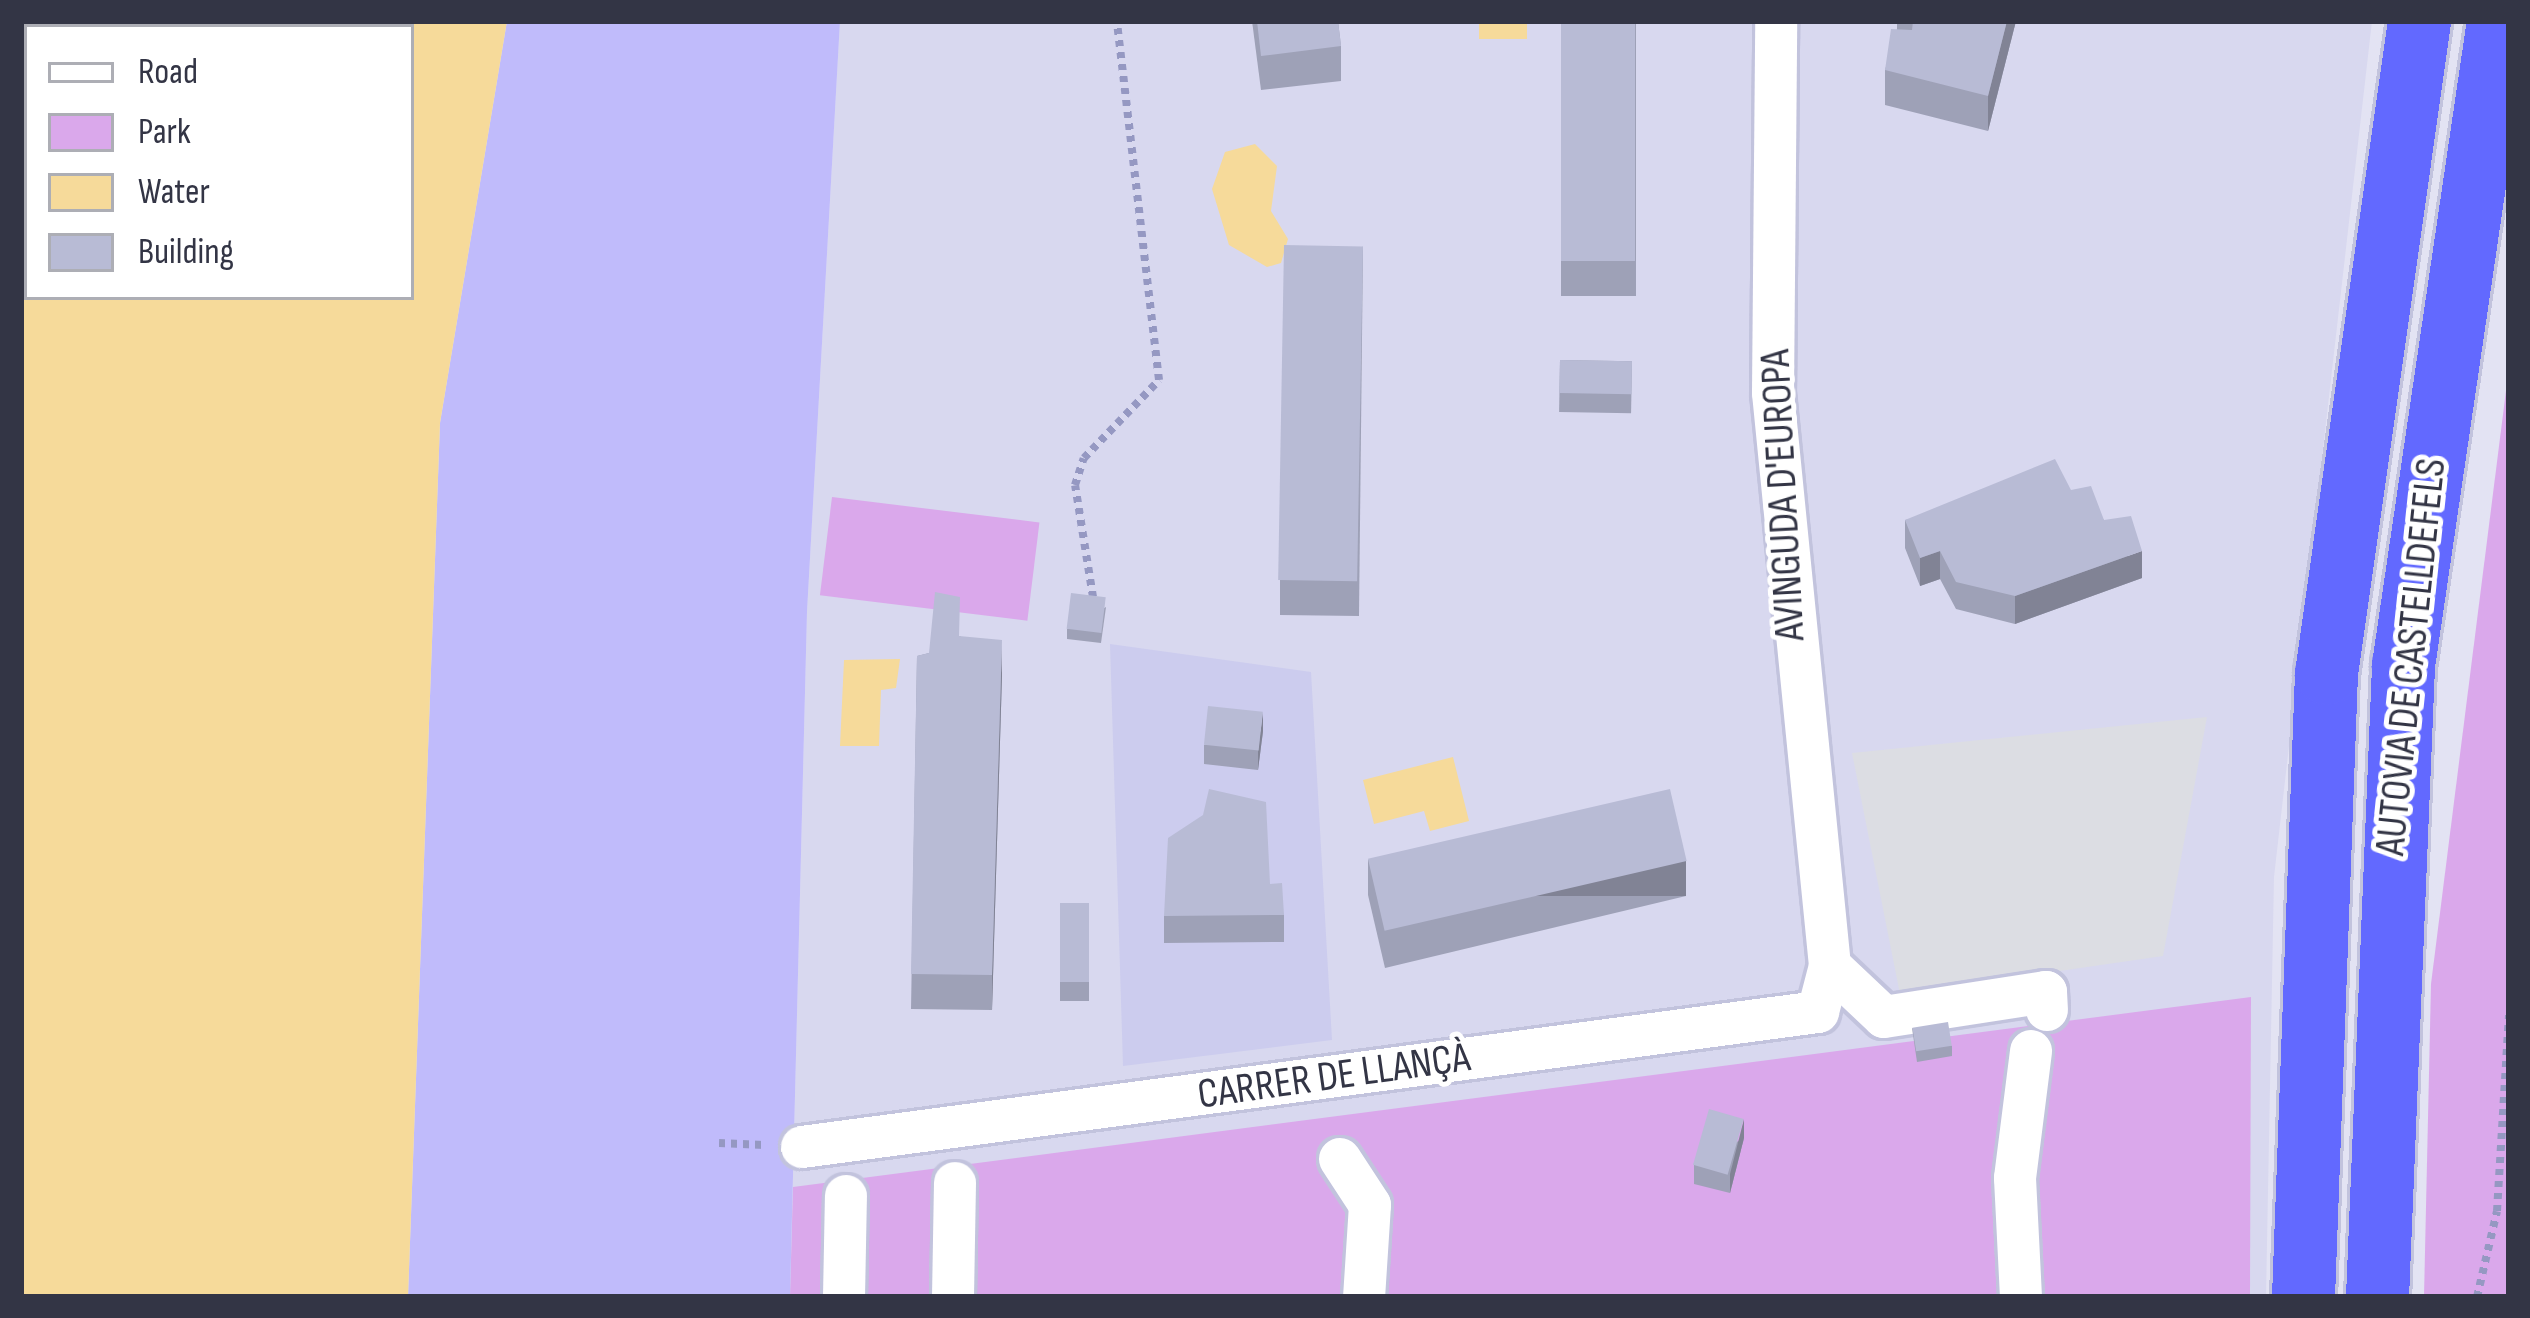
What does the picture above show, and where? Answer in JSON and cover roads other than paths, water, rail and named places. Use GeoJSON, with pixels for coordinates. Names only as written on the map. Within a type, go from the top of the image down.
{"type":"FeatureCollection","features":[{"type":"Feature","properties":{"kind":"highway","name":"AUTOVIA DE CASTELLDEFELS"},"geometry":{"type":"LineString","coordinates":[[2302,1297],[2326,673],[2419,21]]}},
{"type":"Feature","properties":{"kind":"highway","name":"AUTOVIA DE CASTELLDEFELS"},"geometry":{"type":"LineString","coordinates":[[2377,1297],[2403,665],[2453,298],[2498,21]]}},
{"type":"Feature","properties":{"kind":"highway"},"geometry":{"type":"LineString","coordinates":[[2453,298],[2509,81]]}},
{"type":"Feature","properties":{"kind":"street","name":"AVINGUDA D'EUROPA"},"geometry":{"type":"LineString","coordinates":[[1776,21],[1780,509],[1830,966]]}},
{"type":"Feature","properties":{"kind":"street"},"geometry":{"type":"LineString","coordinates":[[1830,966],[1884,1017],[2046,992],[2048,1010]]}},
{"type":"Feature","properties":{"kind":"street","name":"CARRER DE LLANÇÀ"},"geometry":{"type":"LineString","coordinates":[[802,1147],[1757,1024],[1818,1012],[1830,966]]}},
{"type":"Feature","properties":{"kind":"street"},"geometry":{"type":"LineString","coordinates":[[2021,1297],[2015,1178],[2031,1051]]}},
{"type":"Feature","properties":{"kind":"street"},"geometry":{"type":"LineString","coordinates":[[1340,1159],[1370,1204],[1364,1297]]}},
{"type":"Feature","properties":{"kind":"street"},"geometry":{"type":"LineString","coordinates":[[953,1297],[955,1183]]}},
{"type":"Feature","properties":{"kind":"street"},"geometry":{"type":"LineString","coordinates":[[844,1297],[846,1196]]}},
{"type":"Feature","properties":{"kind":"water"},"geometry":{"type":"Polygon","coordinates":[[[21,21],[507,21],[440,423],[408,1297],[21,1297],[21,21]]]}},
{"type":"Feature","properties":{"kind":"water"},"geometry":{"type":"Polygon","coordinates":[[[1479,21],[1527,21],[1527,39],[1479,39],[1479,21]]]}},
{"type":"Feature","properties":{"kind":"water"},"geometry":{"type":"Polygon","coordinates":[[[1255,144],[1277,166],[1271,211],[1288,239],[1281,263],[1267,267],[1229,245],[1212,189],[1225,152],[1255,144]]]}},
{"type":"Feature","properties":{"kind":"water"},"geometry":{"type":"Polygon","coordinates":[[[900,659],[896,688],[881,690],[879,746],[840,746],[844,660],[900,659]]]}},
{"type":"Feature","properties":{"kind":"water"},"geometry":{"type":"Polygon","coordinates":[[[1453,757],[1469,821],[1430,831],[1424,811],[1374,824],[1363,780],[1453,757]]]}}]}
